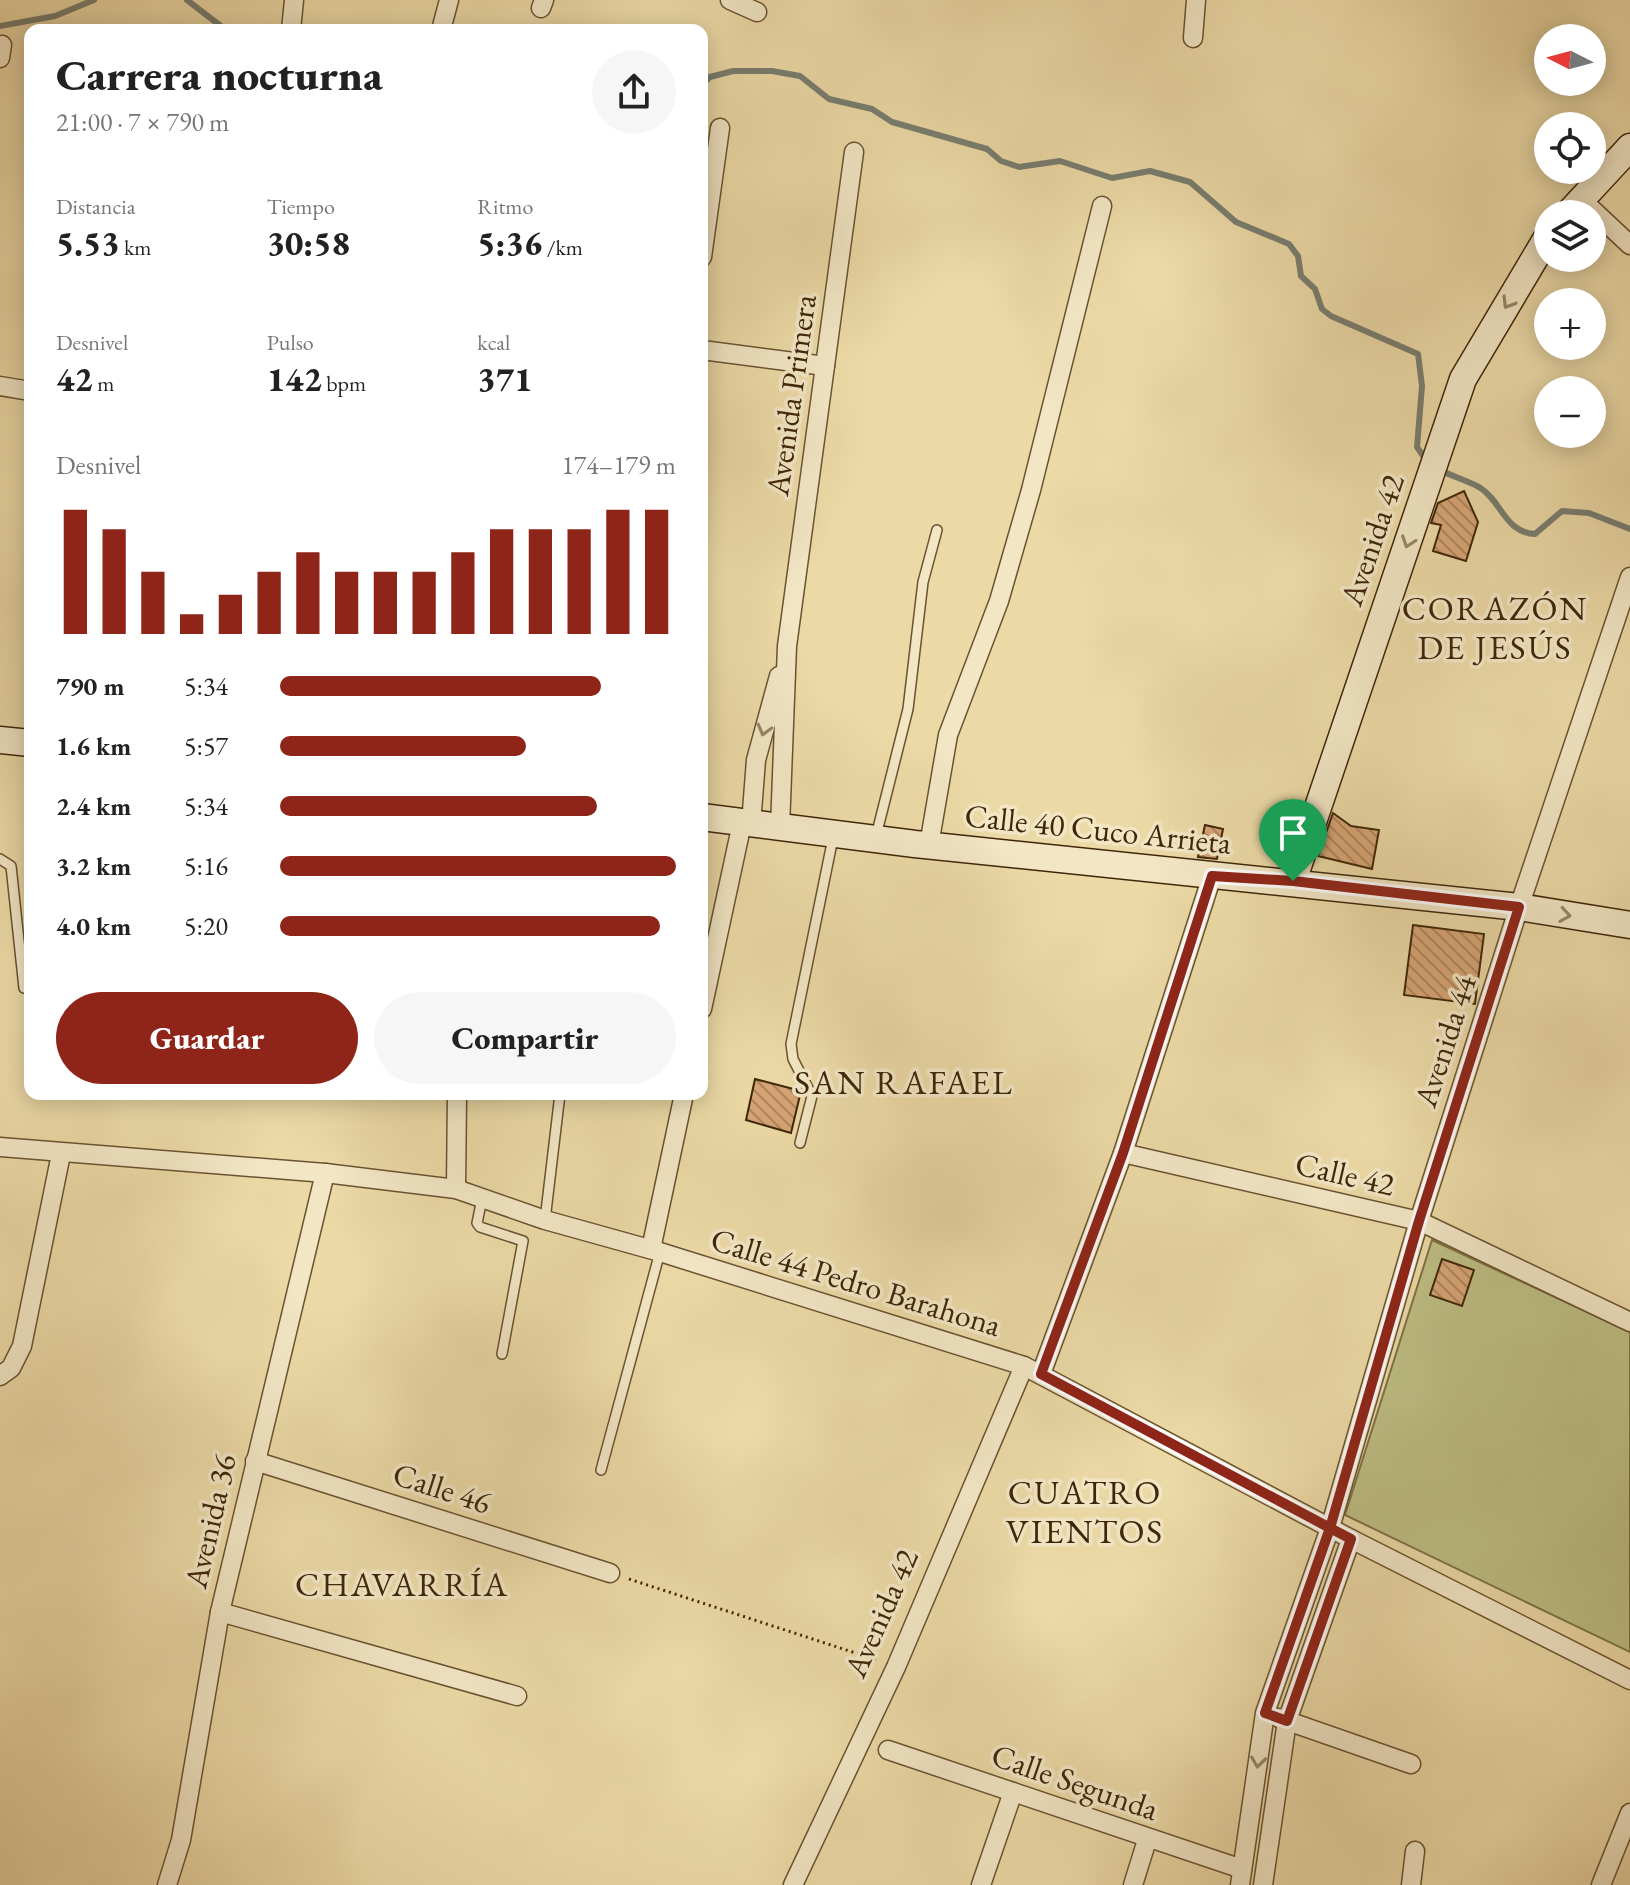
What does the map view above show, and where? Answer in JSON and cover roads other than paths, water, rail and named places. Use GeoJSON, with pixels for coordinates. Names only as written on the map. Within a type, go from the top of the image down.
{"type":"FeatureCollection","features":[{"type":"Feature","properties":{"kind":"main road"},"geometry":{"type":"LineString","coordinates":[[1581,200],[1630,147]]}},
{"type":"Feature","properties":{"kind":"main road","name":"Avenida 42"},"geometry":{"type":"LineString","coordinates":[[1293,881],[1463,379],[1534,260]]}},
{"type":"Feature","properties":{"kind":"main road"},"geometry":{"type":"LineString","coordinates":[[0,740],[24,742]]}},
{"type":"Feature","properties":{"kind":"main road","name":"Calle 40 Cuco Arrieta"},"geometry":{"type":"LineString","coordinates":[[708,818],[929,845],[1519,907],[1630,925]]}},
{"type":"Feature","properties":{"kind":"street"},"geometry":{"type":"LineString","coordinates":[[292,24],[294,0]]}},
{"type":"Feature","properties":{"kind":"street"},"geometry":{"type":"LineString","coordinates":[[443,24],[449,0]]}},
{"type":"Feature","properties":{"kind":"street"},"geometry":{"type":"LineString","coordinates":[[730,0],[757,12]]}},
{"type":"Feature","properties":{"kind":"street"},"geometry":{"type":"LineString","coordinates":[[1193,38],[1196,0]]}},
{"type":"Feature","properties":{"kind":"street"},"geometry":{"type":"LineString","coordinates":[[708,198],[720,128]]}},
{"type":"Feature","properties":{"kind":"street","name":"Avenida Primera"},"geometry":{"type":"LineString","coordinates":[[780,827],[787,646],[854,152]]}},
{"type":"Feature","properties":{"kind":"street"},"geometry":{"type":"LineString","coordinates":[[929,845],[948,735],[999,601],[1027,504],[1102,206]]}},
{"type":"Feature","properties":{"kind":"street"},"geometry":{"type":"LineString","coordinates":[[1606,228],[1630,245]]}},
{"type":"Feature","properties":{"kind":"street"},"geometry":{"type":"LineString","coordinates":[[708,351],[825,366]]}},
{"type":"Feature","properties":{"kind":"street"},"geometry":{"type":"LineString","coordinates":[[0,386],[24,390]]}},
{"type":"Feature","properties":{"kind":"street","name":"Avenida 44"},"geometry":{"type":"LineString","coordinates":[[1241,1877],[1265,1713],[1330,1528],[1419,1221],[1519,907],[1630,577]]}},
{"type":"Feature","properties":{"kind":"street","name":"Avenida Primera"},"geometry":{"type":"LineString","coordinates":[[708,984],[746,824],[756,760],[787,646]]}},
{"type":"Feature","properties":{"kind":"street","name":"Avenida 42"},"geometry":{"type":"LineString","coordinates":[[793,1885],[1032,1370],[1123,1153],[1212,876]]}},
{"type":"Feature","properties":{"kind":"street"},"geometry":{"type":"LineString","coordinates":[[456,1189],[457,1100]]}},
{"type":"Feature","properties":{"kind":"street"},"geometry":{"type":"LineString","coordinates":[[655,1251],[683,1100]]}},
{"type":"Feature","properties":{"kind":"street","name":"Calle 44 Pedro Barahona"},"geometry":{"type":"LineString","coordinates":[[0,1147],[325,1173],[456,1189],[545,1220],[655,1251],[1032,1370],[1351,1539],[1630,1680]]}},
{"type":"Feature","properties":{"kind":"street","name":"Calle 42"},"geometry":{"type":"LineString","coordinates":[[1123,1153],[1419,1221],[1630,1322]]}},
{"type":"Feature","properties":{"kind":"street"},"geometry":{"type":"LineString","coordinates":[[0,1376],[11,1368],[22,1346],[61,1154]]}},
{"type":"Feature","properties":{"kind":"street","name":"Avenida 36"},"geometry":{"type":"LineString","coordinates":[[167,1885],[181,1840],[220,1612],[325,1173]]}},
{"type":"Feature","properties":{"kind":"street","name":"Calle 46"},"geometry":{"type":"LineString","coordinates":[[255,1461],[610,1573]]}},
{"type":"Feature","properties":{"kind":"street"},"geometry":{"type":"LineString","coordinates":[[1263,1885],[1287,1721],[1351,1539]]}},
{"type":"Feature","properties":{"kind":"street"},"geometry":{"type":"LineString","coordinates":[[220,1612],[517,1696]]}},
{"type":"Feature","properties":{"kind":"street"},"geometry":{"type":"LineString","coordinates":[[1265,1713],[1411,1764]]}},
{"type":"Feature","properties":{"kind":"street","name":"Calle Segunda"},"geometry":{"type":"LineString","coordinates":[[888,1750],[1147,1840],[1241,1877]]}},
{"type":"Feature","properties":{"kind":"street"},"geometry":{"type":"LineString","coordinates":[[981,1885],[1013,1792]]}},
{"type":"Feature","properties":{"kind":"street"},"geometry":{"type":"LineString","coordinates":[[1601,1885],[1630,1813]]}},
{"type":"Feature","properties":{"kind":"street"},"geometry":{"type":"LineString","coordinates":[[1133,1885],[1147,1840]]}},
{"type":"Feature","properties":{"kind":"street"},"geometry":{"type":"LineString","coordinates":[[1411,1885],[1415,1851]]}},
{"type":"Feature","properties":{"kind":"lane"},"geometry":{"type":"LineString","coordinates":[[876,839],[908,709],[923,582],[937,530]]}},
{"type":"Feature","properties":{"kind":"lane"},"geometry":{"type":"LineString","coordinates":[[800,1143],[812,1096],[793,1059],[791,1044],[833,834]]}},
{"type":"Feature","properties":{"kind":"lane"},"geometry":{"type":"LineString","coordinates":[[0,859],[11,866],[24,988]]}},
{"type":"Feature","properties":{"kind":"lane"},"geometry":{"type":"LineString","coordinates":[[545,1220],[559,1100]]}},
{"type":"Feature","properties":{"kind":"lane"},"geometry":{"type":"LineString","coordinates":[[482,1199],[477,1223],[480,1227],[523,1241],[502,1354]]}},
{"type":"Feature","properties":{"kind":"lane"},"geometry":{"type":"LineString","coordinates":[[601,1470],[655,1251]]}},
{"type":"Feature","properties":{"kind":"waterway"},"geometry":{"type":"LineString","coordinates":[[0,26],[55,16],[94,0]]}},
{"type":"Feature","properties":{"kind":"waterway"},"geometry":{"type":"LineString","coordinates":[[187,0],[218,24]]}},
{"type":"Feature","properties":{"kind":"waterway"},"geometry":{"type":"LineString","coordinates":[[708,79],[733,71],[772,71],[800,76],[829,99],[872,109],[892,122],[987,149],[1001,161],[1019,167],[1060,161],[1112,178],[1150,171],[1190,182],[1236,222],[1289,244],[1298,256],[1301,276],[1315,289],[1322,309],[1331,316],[1418,354],[1422,386],[1417,447],[1426,460]]}},
{"type":"Feature","properties":{"kind":"waterway"},"geometry":{"type":"LineString","coordinates":[[1438,469],[1479,487],[1516,528],[1525,532],[1535,534],[1562,511],[1589,513],[1630,529]]}},
{"type":"Feature","properties":{"kind":"district","name":"CORAZÓN DE JESÚS"},"geometry":{"type":"Point","coordinates":[1495,628]}},
{"type":"Feature","properties":{"kind":"district","name":"SAN RAFAEL"},"geometry":{"type":"Point","coordinates":[904,1082]}},
{"type":"Feature","properties":{"kind":"district","name":"CUATRO VIENTOS"},"geometry":{"type":"Point","coordinates":[1085,1512]}},
{"type":"Feature","properties":{"kind":"district","name":"CHAVARRÍA"},"geometry":{"type":"Point","coordinates":[402,1584]}}]}
